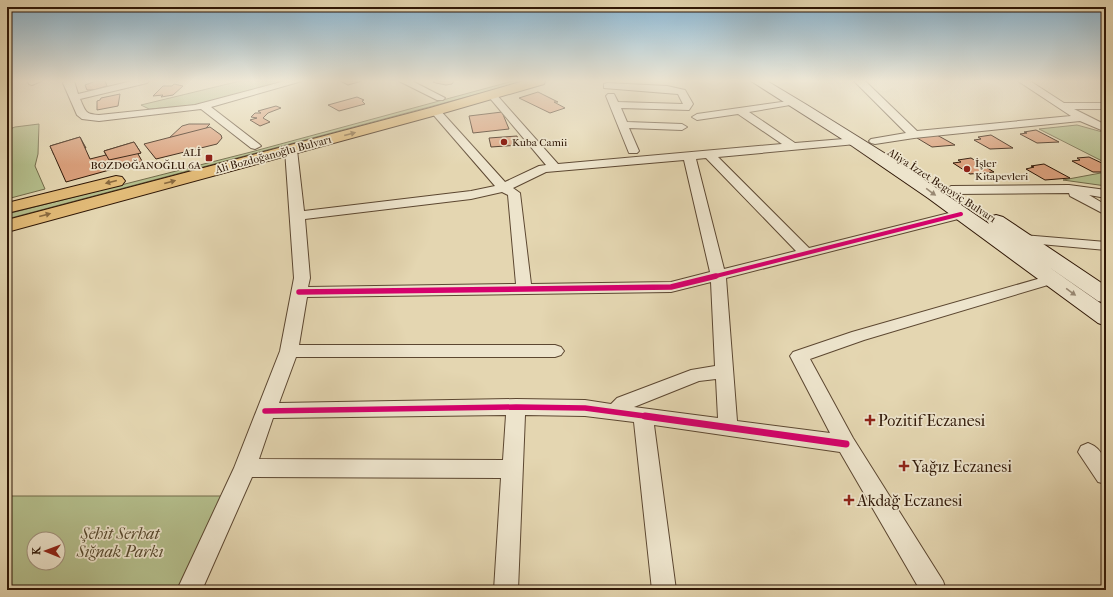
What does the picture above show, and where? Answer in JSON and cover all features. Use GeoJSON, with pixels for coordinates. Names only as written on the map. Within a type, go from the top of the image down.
{"type":"FeatureCollection","features":[{"type":"Feature","properties":{"kind":"main road","name":"Ali Bozdoğanoğlu Bulvarı"},"geometry":{"type":"LineString","coordinates":[[7,208],[256,146],[421,109]]}},
{"type":"Feature","properties":{"kind":"main road","name":"Ali Bozdoğanoğlu Bulvarı"},"geometry":{"type":"LineString","coordinates":[[7,226],[291,150],[425,109]]}},
{"type":"Feature","properties":{"kind":"main road","name":"Aliya İzzet Begoviç Bulvarı"},"geometry":{"type":"LineString","coordinates":[[803,109],[856,141],[1053,279],[1106,318]]}},
{"type":"Feature","properties":{"kind":"main road","name":"Aliya İzzet Begoviç Bulvarı"},"geometry":{"type":"LineString","coordinates":[[820,109],[875,141],[951,190],[1106,296]]}},
{"type":"Feature","properties":{"kind":"street"},"geometry":{"type":"LineString","coordinates":[[79,109],[81,113],[86,117],[98,118],[178,109]]}},
{"type":"Feature","properties":{"kind":"street"},"geometry":{"type":"LineString","coordinates":[[207,109],[256,146]]}},
{"type":"Feature","properties":{"kind":"street"},"geometry":{"type":"LineString","coordinates":[[441,109],[503,188],[514,192],[524,288]]}},
{"type":"Feature","properties":{"kind":"street"},"geometry":{"type":"LineString","coordinates":[[504,109],[555,168]]}},
{"type":"Feature","properties":{"kind":"street"},"geometry":{"type":"LineString","coordinates":[[616,109],[633,151]]}},
{"type":"Feature","properties":{"kind":"street"},"geometry":{"type":"LineString","coordinates":[[697,117],[747,109]]}},
{"type":"Feature","properties":{"kind":"street"},"geometry":{"type":"LineString","coordinates":[[887,109],[914,135]]}},
{"type":"Feature","properties":{"kind":"street"},"geometry":{"type":"LineString","coordinates":[[1067,109],[1081,118],[1106,129]]}},
{"type":"Feature","properties":{"kind":"street"},"geometry":{"type":"LineString","coordinates":[[740,110],[792,147]]}},
{"type":"Feature","properties":{"kind":"street"},"geometry":{"type":"LineString","coordinates":[[875,141],[914,135],[1081,118]]}},
{"type":"Feature","properties":{"kind":"street"},"geometry":{"type":"LineString","coordinates":[[622,125],[682,126]]}},
{"type":"Feature","properties":{"kind":"street"},"geometry":{"type":"LineString","coordinates":[[298,216],[471,195],[503,188],[543,169],[856,141]]}},
{"type":"Feature","properties":{"kind":"street"},"geometry":{"type":"LineString","coordinates":[[188,590],[245,468],[288,350],[302,278],[298,216],[291,150]]}},
{"type":"Feature","properties":{"kind":"street"},"geometry":{"type":"LineString","coordinates":[[709,154],[806,253]]}},
{"type":"Feature","properties":{"kind":"street"},"geometry":{"type":"LineString","coordinates":[[689,156],[718,274],[728,428]]}},
{"type":"Feature","properties":{"kind":"street"},"geometry":{"type":"LineString","coordinates":[[951,190],[1069,189],[1106,194]]}},
{"type":"Feature","properties":{"kind":"street"},"geometry":{"type":"LineString","coordinates":[[1069,189],[1106,211]]}},
{"type":"Feature","properties":{"kind":"street"},"geometry":{"type":"LineString","coordinates":[[299,292],[671,287],[961,214]]}},
{"type":"Feature","properties":{"kind":"street"},"geometry":{"type":"LineString","coordinates":[[1023,239],[1106,246]]}},
{"type":"Feature","properties":{"kind":"street"},"geometry":{"type":"LineString","coordinates":[[934,590],[846,444],[799,356],[1053,279]]}},
{"type":"Feature","properties":{"kind":"street"},"geometry":{"type":"LineString","coordinates":[[288,350],[555,351]]}},
{"type":"Feature","properties":{"kind":"street"},"geometry":{"type":"LineString","coordinates":[[615,412],[624,402],[697,375],[724,370]]}},
{"type":"Feature","properties":{"kind":"street"},"geometry":{"type":"LineString","coordinates":[[265,410],[516,407],[585,408],[846,444]]}},
{"type":"Feature","properties":{"kind":"street"},"geometry":{"type":"LineString","coordinates":[[506,590],[516,407]]}},
{"type":"Feature","properties":{"kind":"street"},"geometry":{"type":"LineString","coordinates":[[643,417],[664,590]]}},
{"type":"Feature","properties":{"kind":"street"},"geometry":{"type":"LineString","coordinates":[[1088,452],[1106,475]]}},
{"type":"Feature","properties":{"kind":"street"},"geometry":{"type":"LineString","coordinates":[[245,468],[513,469]]}},
{"type":"Feature","properties":{"kind":"green space"},"geometry":{"type":"Polygon","coordinates":[[[410,109],[422,109],[7,219],[7,214],[251,152],[410,109]]]}},
{"type":"Feature","properties":{"kind":"green space"},"geometry":{"type":"Polygon","coordinates":[[[39,124],[38,154],[35,166],[45,189],[7,199],[7,130],[15,127],[39,124]]]}},
{"type":"Feature","properties":{"kind":"green space"},"geometry":{"type":"Polygon","coordinates":[[[1077,125],[1106,133],[1106,163],[1039,129],[1077,125]]]}},
{"type":"Feature","properties":{"kind":"green space"},"geometry":{"type":"Polygon","coordinates":[[[1106,172],[1106,186],[1063,180],[1106,172]]]}},
{"type":"Feature","properties":{"kind":"green space","name":"Şehit Serhat Sığnak Parkı"},"geometry":{"type":"Polygon","coordinates":[[[7,496],[223,496],[180,589],[7,587],[7,496]]]}},
{"type":"Feature","properties":{"kind":"building"},"geometry":{"type":"Polygon","coordinates":[[[266,109],[279,109],[268,113],[263,118],[270,122],[260,126],[250,120],[257,118],[251,117],[255,113],[261,113],[258,111],[266,109]]]}},
{"type":"Feature","properties":{"kind":"building"},"geometry":{"type":"Polygon","coordinates":[[[335,109],[347,109],[339,111],[335,109]]]}},
{"type":"Feature","properties":{"kind":"building"},"geometry":{"type":"Polygon","coordinates":[[[541,109],[562,109],[550,113],[541,109]]]}},
{"type":"Feature","properties":{"kind":"building"},"geometry":{"type":"Polygon","coordinates":[[[502,112],[509,129],[473,133],[469,116],[502,112]]]}},
{"type":"Feature","properties":{"kind":"building"},"geometry":{"type":"Polygon","coordinates":[[[189,124],[210,124],[193,141],[171,141],[173,139],[168,139],[182,126],[189,124]]]}},
{"type":"Feature","properties":{"kind":"building"},"geometry":{"type":"Polygon","coordinates":[[[210,127],[221,135],[222,138],[217,144],[156,159],[144,144],[210,127]]]}},
{"type":"Feature","properties":{"kind":"building"},"geometry":{"type":"Polygon","coordinates":[[[1036,130],[1059,142],[1037,143],[1020,134],[1036,130]]]}},
{"type":"Feature","properties":{"kind":"building"},"geometry":{"type":"Polygon","coordinates":[[[935,134],[955,145],[932,147],[917,138],[935,134]]]}},
{"type":"Feature","properties":{"kind":"building"},"geometry":{"type":"Polygon","coordinates":[[[991,135],[1013,148],[990,149],[974,140],[981,139],[978,137],[991,135]]]}},
{"type":"Feature","properties":{"kind":"building","name":"Kuba Camii"},"geometry":{"type":"Polygon","coordinates":[[[517,136],[520,145],[491,147],[489,138],[517,136]]]}},
{"type":"Feature","properties":{"kind":"building"},"geometry":{"type":"Polygon","coordinates":[[[80,137],[86,148],[54,155],[50,146],[80,137]]]}},
{"type":"Feature","properties":{"kind":"building"},"geometry":{"type":"Polygon","coordinates":[[[80,137],[90,159],[106,155],[104,151],[134,142],[141,153],[138,154],[142,161],[66,182],[50,146],[80,137]]]}},
{"type":"Feature","properties":{"kind":"building"},"geometry":{"type":"Polygon","coordinates":[[[134,142],[141,153],[109,160],[104,151],[134,142]]]}},
{"type":"Feature","properties":{"kind":"building"},"geometry":{"type":"Polygon","coordinates":[[[1089,157],[1106,165],[1106,172],[1093,172],[1072,161],[1080,160],[1077,158],[1089,157]]]}},
{"type":"Feature","properties":{"kind":"building"},"geometry":{"type":"Polygon","coordinates":[[[971,158],[994,172],[970,174],[953,163],[961,162],[958,160],[971,158]]]}},
{"type":"Feature","properties":{"kind":"building"},"geometry":{"type":"Polygon","coordinates":[[[1044,164],[1070,178],[1045,180],[1026,169],[1034,167],[1031,166],[1044,164]]]}},
{"type":"Feature","properties":{"kind":"cycle path"},"geometry":{"type":"LineString","coordinates":[[299,292],[671,287],[961,214]]}},
{"type":"Feature","properties":{"kind":"cycle path"},"geometry":{"type":"LineString","coordinates":[[265,411],[516,407],[585,408],[846,444]]}},
{"type":"Feature","properties":{"kind":"place","name":"Kuba Camii"},"geometry":{"type":"Point","coordinates":[504,142]}},
{"type":"Feature","properties":{"kind":"place","name":"ALİ BOZDOĞANOĞLU 6A"},"geometry":{"type":"Point","coordinates":[209,158]}},
{"type":"Feature","properties":{"kind":"place","name":"İşler Kitapevleri"},"geometry":{"type":"Point","coordinates":[967,169]}},
{"type":"Feature","properties":{"kind":"place","name":"Pozitif Eczanesi"},"geometry":{"type":"Point","coordinates":[870,420]}},
{"type":"Feature","properties":{"kind":"place","name":"Yağız Eczanesi"},"geometry":{"type":"Point","coordinates":[904,466]}},
{"type":"Feature","properties":{"kind":"place","name":"Akdağ Eczanesi"},"geometry":{"type":"Point","coordinates":[849,500]}}]}
